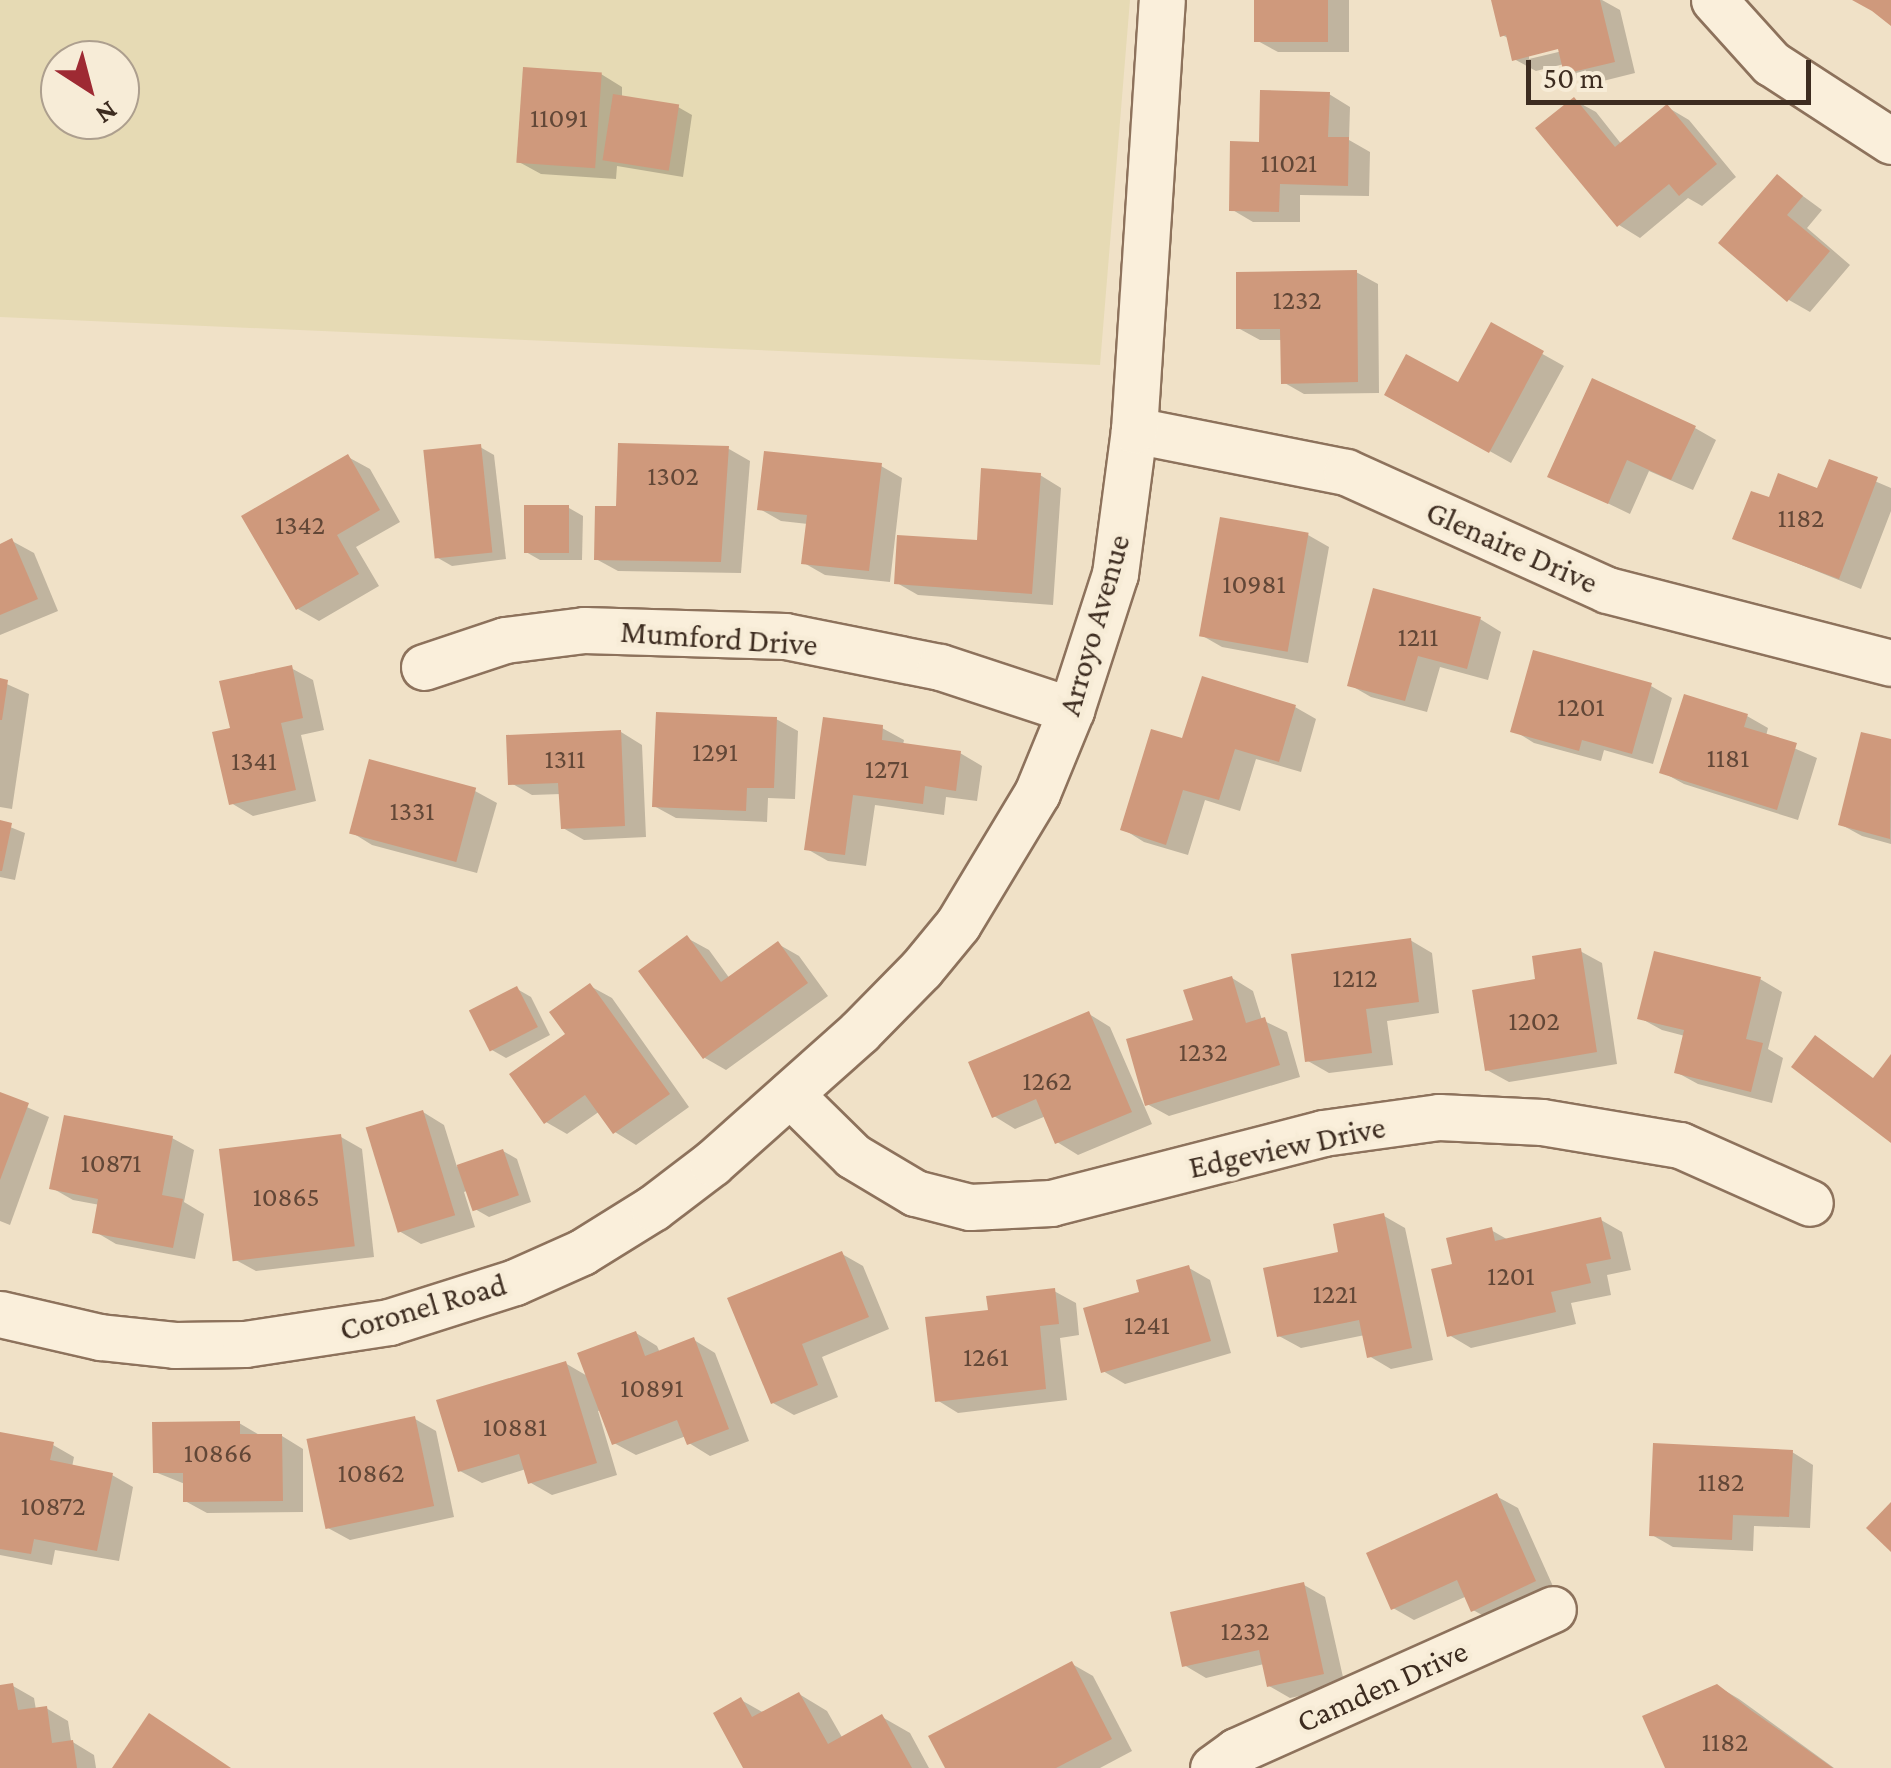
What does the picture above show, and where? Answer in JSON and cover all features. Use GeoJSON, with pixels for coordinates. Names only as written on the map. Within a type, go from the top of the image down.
{"type":"FeatureCollection","features":[{"type":"Feature","properties":{"kind":"street","name":"Arroyo Avenue"},"geometry":{"type":"LineString","coordinates":[[790,1094],[884,1007],[958,924],[1037,793],[1070,710],[1115,574],[1134,430],[1162,0]]}},
{"type":"Feature","properties":{"kind":"street"},"geometry":{"type":"LineString","coordinates":[[1714,1],[1771,63],[1891,141]]}},
{"type":"Feature","properties":{"kind":"street","name":"Glenaire Drive"},"geometry":{"type":"LineString","coordinates":[[1134,430],[1346,472],[1607,590],[1891,664]]}},
{"type":"Feature","properties":{"kind":"street","name":"Mumford Drive"},"geometry":{"type":"LineString","coordinates":[[424,667],[505,640],[584,630],[785,636],[940,668],[1070,710]]}},
{"type":"Feature","properties":{"kind":"street","name":"Edgeview Drive"},"geometry":{"type":"LineString","coordinates":[[790,1094],[853,1156],[914,1193],[970,1207],[1051,1204],[1323,1133],[1439,1118],[1542,1122],[1680,1145],[1810,1204]]}},
{"type":"Feature","properties":{"kind":"street","name":"Coronel Road"},"geometry":{"type":"LineString","coordinates":[[0,1314],[100,1337],[176,1345],[245,1344],[389,1322],[515,1282],[582,1252],[652,1208],[790,1094]]}},
{"type":"Feature","properties":{"kind":"street","name":"Camden Drive"},"geometry":{"type":"LineString","coordinates":[[1214,1768],[1236,1751],[1553,1609]]}},
{"type":"Feature","properties":{"kind":"shaded area"},"geometry":{"type":"Polygon","coordinates":[[[0,0],[1130,0],[1100,365],[0,317],[0,0]]]}},
{"type":"Feature","properties":{"kind":"building"},"geometry":{"type":"Polygon","coordinates":[[[1254,0],[1328,0],[1328,42],[1254,42],[1254,0]]]}},
{"type":"Feature","properties":{"kind":"building"},"geometry":{"type":"Polygon","coordinates":[[[1491,0],[1600,0],[1615,62],[1564,74],[1558,49],[1512,61],[1506,35],[1500,37],[1491,0]]]}},
{"type":"Feature","properties":{"kind":"building"},"geometry":{"type":"Polygon","coordinates":[[[1852,0],[1891,0],[1891,26],[1872,11],[1852,0]]]}},
{"type":"Feature","properties":{"kind":"building"},"geometry":{"type":"Polygon","coordinates":[[[523,67],[602,73],[595,168],[516,163],[523,67]]]}},
{"type":"Feature","properties":{"kind":"building"},"geometry":{"type":"Polygon","coordinates":[[[1260,90],[1330,92],[1328,137],[1349,137],[1348,186],[1280,184],[1279,212],[1229,211],[1230,141],[1259,142],[1260,90]]]}},
{"type":"Feature","properties":{"kind":"building"},"geometry":{"type":"Polygon","coordinates":[[[613,94],[679,104],[669,171],[603,160],[613,94]]]}},
{"type":"Feature","properties":{"kind":"building"},"geometry":{"type":"Polygon","coordinates":[[[1574,97],[1615,147],[1667,104],[1717,164],[1679,196],[1669,184],[1617,227],[1535,128],[1574,97]]]}},
{"type":"Feature","properties":{"kind":"building"},"geometry":{"type":"Polygon","coordinates":[[[1777,174],[1803,196],[1787,215],[1830,251],[1787,302],[1718,243],[1777,174]]]}},
{"type":"Feature","properties":{"kind":"building"},"geometry":{"type":"Polygon","coordinates":[[[1357,270],[1358,382],[1281,384],[1280,329],[1236,329],[1236,272],[1357,270]]]}},
{"type":"Feature","properties":{"kind":"building"},"geometry":{"type":"Polygon","coordinates":[[[1491,322],[1544,351],[1489,453],[1384,395],[1406,354],[1458,382],[1491,322]]]}},
{"type":"Feature","properties":{"kind":"building"},"geometry":{"type":"Polygon","coordinates":[[[1592,378],[1696,426],[1671,480],[1627,460],[1608,504],[1547,477],[1592,378]]]}},
{"type":"Feature","properties":{"kind":"building"},"geometry":{"type":"Polygon","coordinates":[[[618,443],[729,446],[721,562],[594,560],[595,506],[616,506],[618,443]]]}},
{"type":"Feature","properties":{"kind":"building"},"geometry":{"type":"Polygon","coordinates":[[[481,444],[492,552],[435,558],[423,450],[481,444]]]}},
{"type":"Feature","properties":{"kind":"building"},"geometry":{"type":"Polygon","coordinates":[[[764,451],[882,463],[869,571],[801,564],[807,515],[757,510],[764,451]]]}},
{"type":"Feature","properties":{"kind":"building"},"geometry":{"type":"Polygon","coordinates":[[[348,454],[380,510],[337,535],[359,574],[296,610],[241,516],[348,454]]]}},
{"type":"Feature","properties":{"kind":"building"},"geometry":{"type":"Polygon","coordinates":[[[1829,459],[1878,477],[1839,579],[1732,539],[1751,491],[1769,497],[1778,473],[1817,488],[1829,459]]]}},
{"type":"Feature","properties":{"kind":"building"},"geometry":{"type":"Polygon","coordinates":[[[981,468],[1041,473],[1032,594],[894,584],[897,535],[977,540],[981,468]]]}},
{"type":"Feature","properties":{"kind":"building"},"geometry":{"type":"Polygon","coordinates":[[[524,505],[569,505],[569,553],[524,553],[524,505]]]}},
{"type":"Feature","properties":{"kind":"building"},"geometry":{"type":"Polygon","coordinates":[[[1220,517],[1309,533],[1288,652],[1199,636],[1220,517]]]}},
{"type":"Feature","properties":{"kind":"building"},"geometry":{"type":"Polygon","coordinates":[[[12,538],[38,599],[0,615],[0,544],[12,538]]]}},
{"type":"Feature","properties":{"kind":"building"},"geometry":{"type":"Polygon","coordinates":[[[1373,588],[1481,617],[1467,669],[1418,656],[1405,701],[1347,686],[1373,588]]]}},
{"type":"Feature","properties":{"kind":"building"},"geometry":{"type":"Polygon","coordinates":[[[1533,650],[1652,683],[1632,754],[1582,740],[1579,751],[1510,732],[1533,650]]]}},
{"type":"Feature","properties":{"kind":"building"},"geometry":{"type":"Polygon","coordinates":[[[292,665],[303,718],[281,723],[296,790],[229,805],[212,732],[230,728],[219,681],[292,665]]]}},
{"type":"Feature","properties":{"kind":"building"},"geometry":{"type":"Polygon","coordinates":[[[1202,676],[1296,705],[1279,762],[1235,749],[1219,800],[1183,790],[1166,845],[1120,830],[1151,729],[1182,738],[1202,676]]]}},
{"type":"Feature","properties":{"kind":"building"},"geometry":{"type":"Polygon","coordinates":[[[0,678],[8,680],[2,720],[0,720],[0,678]]]}},
{"type":"Feature","properties":{"kind":"building"},"geometry":{"type":"Polygon","coordinates":[[[1684,694],[1748,714],[1744,727],[1797,743],[1777,810],[1659,773],[1684,694]]]}},
{"type":"Feature","properties":{"kind":"building"},"geometry":{"type":"Polygon","coordinates":[[[656,712],[777,717],[774,788],[747,788],[746,811],[652,807],[656,712]]]}},
{"type":"Feature","properties":{"kind":"building"},"geometry":{"type":"Polygon","coordinates":[[[823,717],[883,725],[882,740],[961,751],[956,791],[925,786],[923,804],[853,795],[845,855],[804,850],[823,717]]]}},
{"type":"Feature","properties":{"kind":"building"},"geometry":{"type":"Polygon","coordinates":[[[621,730],[625,826],[561,829],[558,783],[508,785],[506,735],[621,730]]]}},
{"type":"Feature","properties":{"kind":"building"},"geometry":{"type":"Polygon","coordinates":[[[1861,732],[1891,739],[1890,839],[1838,825],[1861,732]]]}},
{"type":"Feature","properties":{"kind":"building"},"geometry":{"type":"Polygon","coordinates":[[[369,759],[476,788],[456,862],[349,833],[369,759]]]}},
{"type":"Feature","properties":{"kind":"building"},"geometry":{"type":"Polygon","coordinates":[[[0,820],[12,823],[2,871],[0,871],[0,820]]]}},
{"type":"Feature","properties":{"kind":"building"},"geometry":{"type":"Polygon","coordinates":[[[687,935],[721,982],[778,941],[808,983],[703,1059],[638,971],[687,935]]]}},
{"type":"Feature","properties":{"kind":"building"},"geometry":{"type":"Polygon","coordinates":[[[1411,938],[1419,1002],[1366,1009],[1372,1053],[1305,1062],[1291,954],[1411,938]]]}},
{"type":"Feature","properties":{"kind":"building"},"geometry":{"type":"Polygon","coordinates":[[[1581,948],[1597,1052],[1485,1071],[1472,990],[1535,979],[1532,956],[1581,948]]]}},
{"type":"Feature","properties":{"kind":"building"},"geometry":{"type":"Polygon","coordinates":[[[1654,951],[1761,977],[1746,1039],[1763,1043],[1751,1092],[1674,1073],[1684,1030],[1637,1019],[1654,951]]]}},
{"type":"Feature","properties":{"kind":"building"},"geometry":{"type":"Polygon","coordinates":[[[1232,976],[1246,1023],[1265,1017],[1280,1065],[1145,1106],[1126,1039],[1193,1020],[1183,990],[1232,976]]]}},
{"type":"Feature","properties":{"kind":"building"},"geometry":{"type":"Polygon","coordinates":[[[590,983],[670,1094],[613,1134],[585,1095],[544,1124],[509,1074],[565,1034],[549,1012],[590,983]]]}},
{"type":"Feature","properties":{"kind":"building"},"geometry":{"type":"Polygon","coordinates":[[[517,986],[538,1027],[490,1052],[469,1011],[517,986]]]}},
{"type":"Feature","properties":{"kind":"building"},"geometry":{"type":"Polygon","coordinates":[[[1089,1011],[1132,1112],[1055,1144],[1036,1099],[992,1118],[968,1062],[1089,1011]]]}},
{"type":"Feature","properties":{"kind":"building"},"geometry":{"type":"Polygon","coordinates":[[[1815,1035],[1873,1078],[1891,1054],[1891,1143],[1791,1067],[1815,1035]]]}},
{"type":"Feature","properties":{"kind":"building"},"geometry":{"type":"Polygon","coordinates":[[[0,1092],[29,1103],[0,1180],[0,1092]]]}},
{"type":"Feature","properties":{"kind":"building"},"geometry":{"type":"Polygon","coordinates":[[[423,1110],[455,1215],[398,1233],[366,1128],[423,1110]]]}},
{"type":"Feature","properties":{"kind":"building"},"geometry":{"type":"Polygon","coordinates":[[[64,1115],[173,1136],[162,1195],[183,1199],[173,1248],[92,1233],[98,1199],[49,1189],[64,1115]]]}},
{"type":"Feature","properties":{"kind":"building"},"geometry":{"type":"Polygon","coordinates":[[[341,1134],[355,1246],[233,1261],[219,1149],[341,1134]]]}},
{"type":"Feature","properties":{"kind":"building"},"geometry":{"type":"Polygon","coordinates":[[[503,1149],[519,1195],[473,1211],[457,1165],[503,1149]]]}},
{"type":"Feature","properties":{"kind":"building"},"geometry":{"type":"Polygon","coordinates":[[[1384,1213],[1412,1348],[1367,1358],[1359,1320],[1277,1337],[1263,1268],[1338,1252],[1333,1224],[1384,1213]]]}},
{"type":"Feature","properties":{"kind":"building"},"geometry":{"type":"Polygon","coordinates":[[[1601,1217],[1611,1259],[1586,1264],[1591,1283],[1551,1292],[1556,1312],[1447,1337],[1431,1269],[1452,1264],[1446,1238],[1492,1227],[1495,1241],[1601,1217]]]}},
{"type":"Feature","properties":{"kind":"building"},"geometry":{"type":"Polygon","coordinates":[[[842,1251],[869,1317],[802,1344],[818,1385],[771,1404],[727,1298],[842,1251]]]}},
{"type":"Feature","properties":{"kind":"building"},"geometry":{"type":"Polygon","coordinates":[[[1189,1265],[1211,1341],[1101,1373],[1083,1308],[1139,1292],[1136,1280],[1189,1265]]]}},
{"type":"Feature","properties":{"kind":"building"},"geometry":{"type":"Polygon","coordinates":[[[1055,1288],[1059,1324],[1040,1326],[1046,1389],[935,1402],[925,1317],[988,1310],[986,1296],[1055,1288]]]}},
{"type":"Feature","properties":{"kind":"building"},"geometry":{"type":"Polygon","coordinates":[[[636,1331],[645,1356],[694,1337],[729,1429],[687,1445],[677,1420],[612,1445],[577,1353],[636,1331]]]}},
{"type":"Feature","properties":{"kind":"building"},"geometry":{"type":"Polygon","coordinates":[[[566,1361],[597,1463],[528,1484],[519,1454],[458,1472],[436,1400],[566,1361]]]}},
{"type":"Feature","properties":{"kind":"building"},"geometry":{"type":"Polygon","coordinates":[[[415,1416],[434,1506],[326,1529],[306,1439],[415,1416]]]}},
{"type":"Feature","properties":{"kind":"building"},"geometry":{"type":"Polygon","coordinates":[[[240,1421],[240,1434],[282,1434],[283,1501],[183,1502],[183,1473],[153,1473],[152,1422],[240,1421]]]}},
{"type":"Feature","properties":{"kind":"building"},"geometry":{"type":"Polygon","coordinates":[[[0,1432],[54,1442],[50,1460],[113,1473],[97,1551],[34,1539],[31,1554],[0,1549],[0,1432]]]}},
{"type":"Feature","properties":{"kind":"building"},"geometry":{"type":"Polygon","coordinates":[[[1653,1443],[1793,1450],[1789,1517],[1733,1515],[1732,1540],[1649,1536],[1653,1443]]]}},
{"type":"Feature","properties":{"kind":"building"},"geometry":{"type":"Polygon","coordinates":[[[1497,1493],[1536,1581],[1471,1612],[1457,1580],[1391,1610],[1366,1553],[1497,1493]]]}},
{"type":"Feature","properties":{"kind":"building"},"geometry":{"type":"Polygon","coordinates":[[[1891,1502],[1891,1552],[1866,1528],[1891,1502]]]}},
{"type":"Feature","properties":{"kind":"building"},"geometry":{"type":"Polygon","coordinates":[[[1304,1582],[1324,1674],[1267,1687],[1259,1650],[1182,1667],[1170,1612],[1304,1582]]]}},
{"type":"Feature","properties":{"kind":"building"},"geometry":{"type":"Polygon","coordinates":[[[1072,1661],[1112,1739],[1056,1768],[945,1768],[928,1736],[1072,1661]]]}},
{"type":"Feature","properties":{"kind":"building"},"geometry":{"type":"Polygon","coordinates":[[[13,1683],[18,1710],[47,1706],[52,1743],[73,1740],[77,1768],[0,1768],[0,1685],[13,1683]]]}},
{"type":"Feature","properties":{"kind":"building"},"geometry":{"type":"Polygon","coordinates":[[[1717,1684],[1833,1768],[1665,1768],[1642,1716],[1717,1684]]]}},
{"type":"Feature","properties":{"kind":"building"},"geometry":{"type":"Polygon","coordinates":[[[799,1692],[828,1744],[882,1714],[912,1768],[743,1768],[713,1713],[741,1697],[752,1717],[799,1692]]]}},
{"type":"Feature","properties":{"kind":"building"},"geometry":{"type":"Polygon","coordinates":[[[149,1713],[231,1768],[112,1768],[149,1713]]]}}]}
